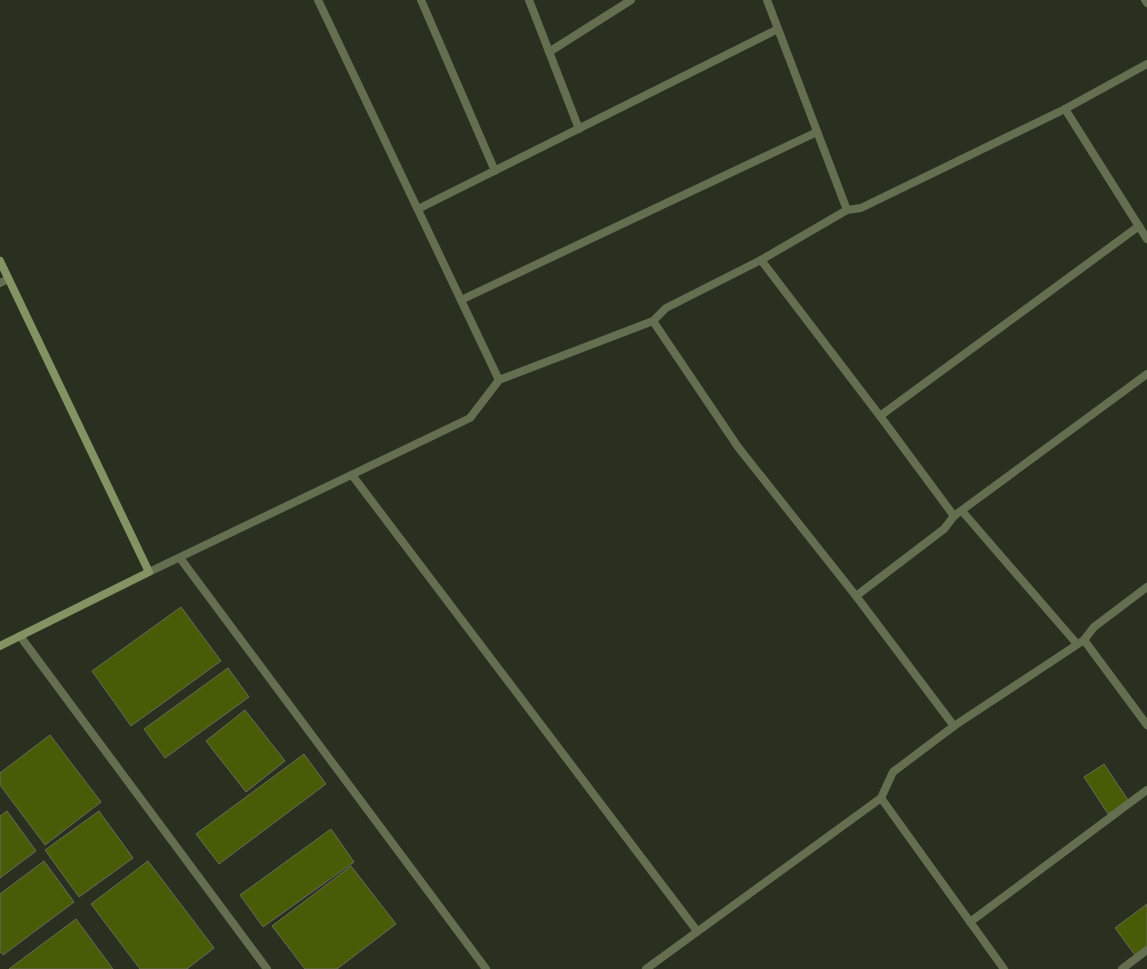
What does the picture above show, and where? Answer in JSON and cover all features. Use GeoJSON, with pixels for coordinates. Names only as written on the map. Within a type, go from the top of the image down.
{"type":"FeatureCollection","features":[{"type":"Feature","properties":{"kind":"street"},"geometry":{"type":"LineString","coordinates":[[318,0],[499,380]]}},
{"type":"Feature","properties":{"kind":"street"},"geometry":{"type":"LineString","coordinates":[[421,0],[495,171]]}},
{"type":"Feature","properties":{"kind":"street"},"geometry":{"type":"LineString","coordinates":[[529,0],[579,129]]}},
{"type":"Feature","properties":{"kind":"street"},"geometry":{"type":"LineString","coordinates":[[549,52],[631,0]]}},
{"type":"Feature","properties":{"kind":"street"},"geometry":{"type":"LineString","coordinates":[[767,0],[847,210]]}},
{"type":"Feature","properties":{"kind":"street"},"geometry":{"type":"LineString","coordinates":[[418,209],[778,29]]}},
{"type":"Feature","properties":{"kind":"street"},"geometry":{"type":"LineString","coordinates":[[0,646],[470,418],[499,380],[653,321],[666,308],[761,260],[847,210],[861,208],[1065,108],[1147,64]]}},
{"type":"Feature","properties":{"kind":"street"},"geometry":{"type":"LineString","coordinates":[[1065,108],[1147,238]]}},
{"type":"Feature","properties":{"kind":"street"},"geometry":{"type":"LineString","coordinates":[[461,300],[817,132]]}},
{"type":"Feature","properties":{"kind":"street"},"geometry":{"type":"LineString","coordinates":[[880,416],[1139,226]]}},
{"type":"Feature","properties":{"kind":"street"},"geometry":{"type":"LineString","coordinates":[[761,260],[954,516]]}},
{"type":"Feature","properties":{"kind":"street"},"geometry":{"type":"LineString","coordinates":[[0,261],[150,572]]}},
{"type":"Feature","properties":{"kind":"street"},"geometry":{"type":"LineString","coordinates":[[0,283],[8,279]]}},
{"type":"Feature","properties":{"kind":"street"},"geometry":{"type":"LineString","coordinates":[[653,321],[738,447],[856,596],[954,726]]}},
{"type":"Feature","properties":{"kind":"street"},"geometry":{"type":"LineString","coordinates":[[856,596],[944,529],[954,516],[1147,374]]}},
{"type":"Feature","properties":{"kind":"street"},"geometry":{"type":"LineString","coordinates":[[352,475],[697,931]]}},
{"type":"Feature","properties":{"kind":"street"},"geometry":{"type":"LineString","coordinates":[[962,511],[1081,642],[1147,725]]}},
{"type":"Feature","properties":{"kind":"street"},"geometry":{"type":"LineString","coordinates":[[180,558],[486,969]]}},
{"type":"Feature","properties":{"kind":"street"},"geometry":{"type":"LineString","coordinates":[[646,969],[881,798],[893,772],[954,726],[1081,642],[1094,627],[1147,587]]}},
{"type":"Feature","properties":{"kind":"street"},"geometry":{"type":"LineString","coordinates":[[20,636],[267,969]]}},
{"type":"Feature","properties":{"kind":"street"},"geometry":{"type":"LineString","coordinates":[[970,922],[1147,790]]}},
{"type":"Feature","properties":{"kind":"street"},"geometry":{"type":"LineString","coordinates":[[881,798],[1004,969]]}},
{"type":"Feature","properties":{"kind":"street"},"geometry":{"type":"LineString","coordinates":[[1122,969],[1147,950]]}},
{"type":"Feature","properties":{"kind":"building"},"geometry":{"type":"Polygon","coordinates":[[[181,607],[221,661],[131,726],[92,671],[181,607]]]}},
{"type":"Feature","properties":{"kind":"building"},"geometry":{"type":"Polygon","coordinates":[[[228,668],[249,697],[165,758],[144,729],[228,668]]]}},
{"type":"Feature","properties":{"kind":"building"},"geometry":{"type":"Polygon","coordinates":[[[245,710],[285,761],[246,792],[206,741],[245,710]]]}},
{"type":"Feature","properties":{"kind":"building"},"geometry":{"type":"Polygon","coordinates":[[[50,735],[101,802],[45,845],[0,785],[0,773],[50,735]]]}},
{"type":"Feature","properties":{"kind":"building"},"geometry":{"type":"Polygon","coordinates":[[[304,754],[326,784],[219,864],[196,834],[304,754]]]}},
{"type":"Feature","properties":{"kind":"building"},"geometry":{"type":"Polygon","coordinates":[[[1104,764],[1128,800],[1108,814],[1084,777],[1104,764]]]}},
{"type":"Feature","properties":{"kind":"building"},"geometry":{"type":"Polygon","coordinates":[[[7,811],[36,851],[0,878],[0,816],[7,811]]]}},
{"type":"Feature","properties":{"kind":"building"},"geometry":{"type":"Polygon","coordinates":[[[99,811],[133,858],[79,897],[45,850],[99,811]]]}},
{"type":"Feature","properties":{"kind":"building"},"geometry":{"type":"Polygon","coordinates":[[[331,829],[354,862],[263,927],[240,895],[331,829]]]}},
{"type":"Feature","properties":{"kind":"building"},"geometry":{"type":"Polygon","coordinates":[[[44,861],[74,902],[3,955],[0,952],[0,894],[44,861]]]}},
{"type":"Feature","properties":{"kind":"building"},"geometry":{"type":"Polygon","coordinates":[[[148,861],[214,948],[187,969],[140,969],[91,904],[148,861]]]}},
{"type":"Feature","properties":{"kind":"building"},"geometry":{"type":"Polygon","coordinates":[[[351,866],[396,924],[337,969],[305,969],[272,926],[351,866]]]}},
{"type":"Feature","properties":{"kind":"building"},"geometry":{"type":"Polygon","coordinates":[[[1147,904],[1147,946],[1135,955],[1115,928],[1147,904]]]}},
{"type":"Feature","properties":{"kind":"building"},"geometry":{"type":"Polygon","coordinates":[[[76,919],[113,969],[9,969],[76,919]]]}}]}
